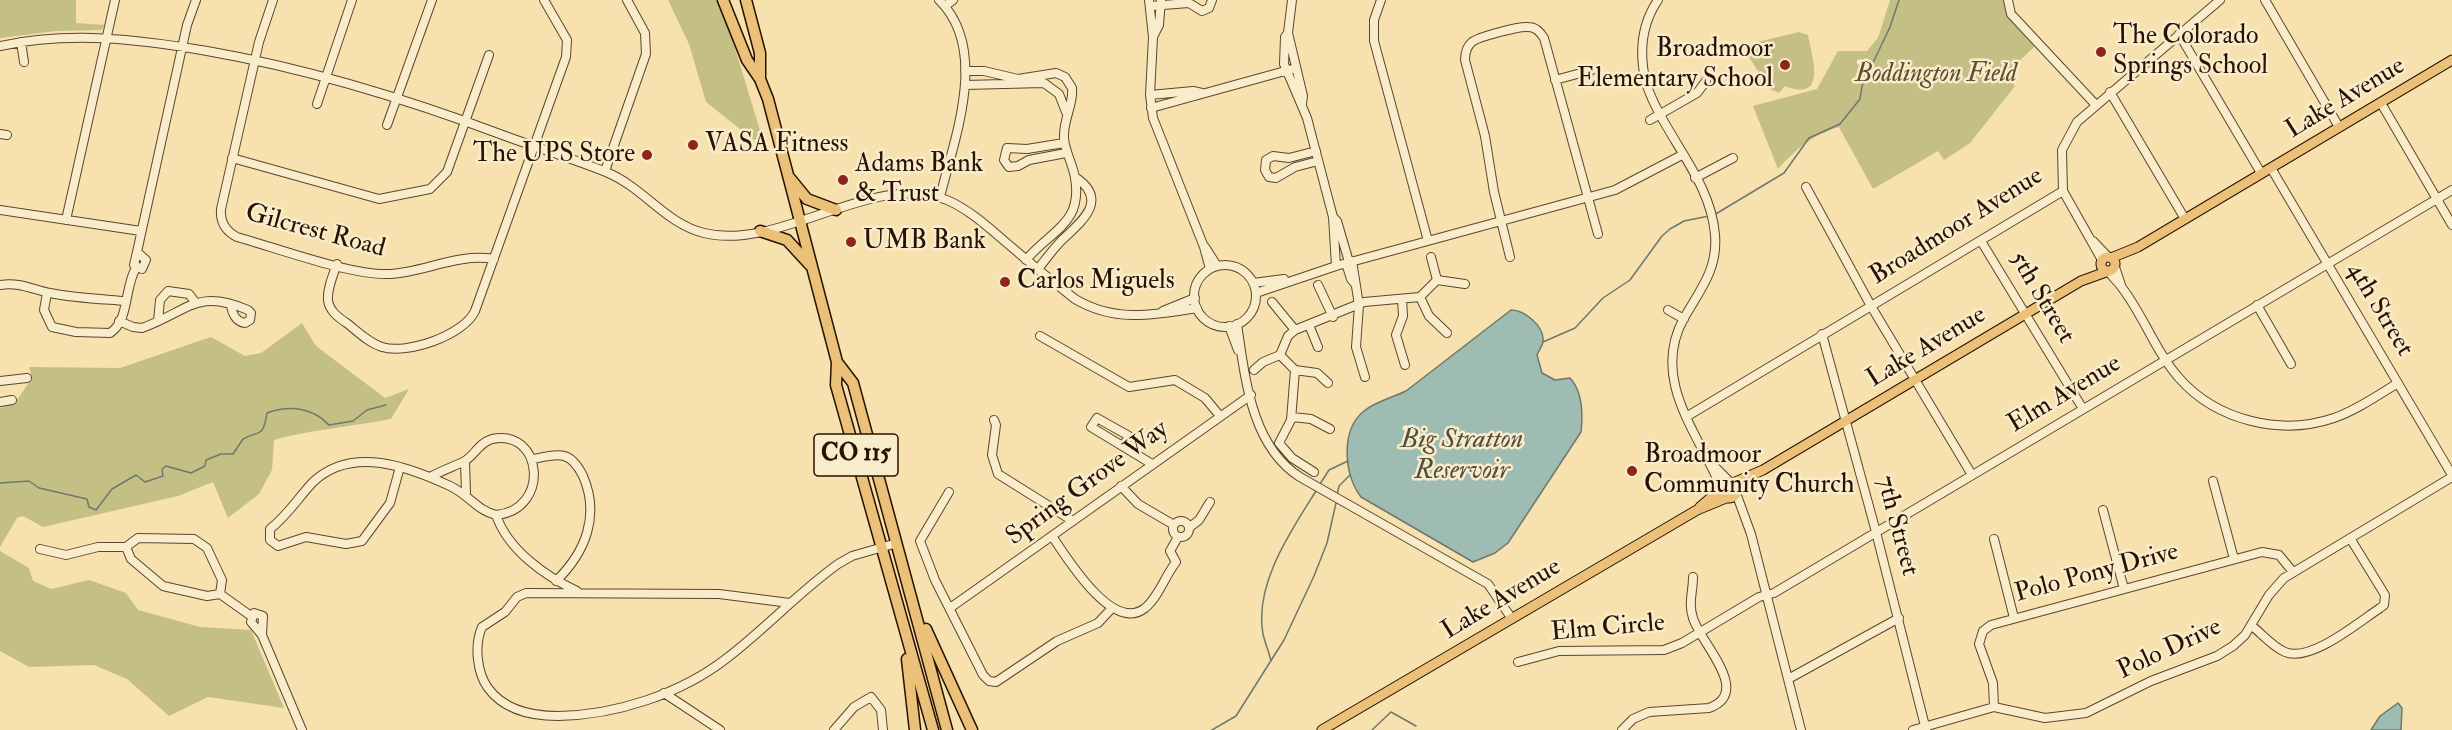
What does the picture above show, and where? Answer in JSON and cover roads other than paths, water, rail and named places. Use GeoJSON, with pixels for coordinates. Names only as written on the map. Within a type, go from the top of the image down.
{"type":"FeatureCollection","features":[{"type":"Feature","properties":{"kind":"highway","name":"CO 115"},"geometry":{"type":"LineString","coordinates":[[723,0],[747,60],[760,79]]}},
{"type":"Feature","properties":{"kind":"highway","name":"CO 115"},"geometry":{"type":"LineString","coordinates":[[740,0],[760,53],[760,79],[837,362],[837,385],[933,730]]}},
{"type":"Feature","properties":{"kind":"highway"},"geometry":{"type":"LineString","coordinates":[[746,0],[753,31]]}},
{"type":"Feature","properties":{"kind":"highway"},"geometry":{"type":"LineString","coordinates":[[787,174],[807,199],[836,210]]}},
{"type":"Feature","properties":{"kind":"highway"},"geometry":{"type":"LineString","coordinates":[[760,231],[787,240],[811,267]]}},
{"type":"Feature","properties":{"kind":"highway","name":"CO 115"},"geometry":{"type":"LineString","coordinates":[[837,362],[853,383],[947,730]]}},
{"type":"Feature","properties":{"kind":"highway"},"geometry":{"type":"LineString","coordinates":[[900,555],[927,632],[972,730]]}},
{"type":"Feature","properties":{"kind":"highway"},"geometry":{"type":"LineString","coordinates":[[896,599],[910,680],[915,730]]}},
{"type":"Feature","properties":{"kind":"main road","name":"Lake Avenue"},"geometry":{"type":"LineString","coordinates":[[1327,730],[2452,60]]}},
{"type":"Feature","properties":{"kind":"street"},"geometry":{"type":"LineString","coordinates":[[66,220],[115,0]]}},
{"type":"Feature","properties":{"kind":"street"},"geometry":{"type":"LineString","coordinates":[[47,293],[44,310],[52,327],[76,332],[107,333],[114,330],[119,321],[136,268],[133,263],[182,47],[196,0]]}},
{"type":"Feature","properties":{"kind":"street","name":"Gilcrest Road"},"geometry":{"type":"LineString","coordinates":[[273,0],[255,60],[220,209],[221,221],[227,231],[237,237],[364,272],[390,274],[473,256],[494,259]]}},
{"type":"Feature","properties":{"kind":"street"},"geometry":{"type":"LineString","coordinates":[[317,104],[352,0]]}},
{"type":"Feature","properties":{"kind":"street"},"geometry":{"type":"LineString","coordinates":[[387,125],[432,0]]}},
{"type":"Feature","properties":{"kind":"street"},"geometry":{"type":"LineString","coordinates":[[337,264],[328,296],[333,312],[376,344],[398,350],[414,347],[459,330],[468,323],[475,311],[535,147],[568,45],[544,0]]}},
{"type":"Feature","properties":{"kind":"street"},"geometry":{"type":"LineString","coordinates":[[605,171],[646,54],[645,33],[627,0]]}},
{"type":"Feature","properties":{"kind":"street"},"geometry":{"type":"LineString","coordinates":[[940,197],[958,132],[965,85],[959,30],[942,3],[953,0]]}},
{"type":"Feature","properties":{"kind":"street"},"geometry":{"type":"LineString","coordinates":[[1212,0],[1209,8],[1202,11],[1190,1],[1149,3],[1153,37],[1151,108],[1162,147],[1213,267]]}},
{"type":"Feature","properties":{"kind":"street"},"geometry":{"type":"LineString","coordinates":[[1292,0],[1288,33],[1303,96],[1302,104]]}},
{"type":"Feature","properties":{"kind":"street"},"geometry":{"type":"LineString","coordinates":[[1381,0],[1374,20],[1374,41],[1428,241]]}},
{"type":"Feature","properties":{"kind":"street"},"geometry":{"type":"LineString","coordinates":[[1658,0],[1648,21],[1642,50],[1646,83],[1660,115],[1709,206],[1714,226],[1714,255],[1708,280],[1684,319],[1674,341],[1671,365],[1675,393],[1711,462],[1743,515],[1751,534],[1790,678],[1801,730]]}},
{"type":"Feature","properties":{"kind":"street"},"geometry":{"type":"LineString","coordinates":[[2008,0],[2011,14],[2095,104]]}},
{"type":"Feature","properties":{"kind":"street","name":"Broadmoor Avenue"},"geometry":{"type":"LineString","coordinates":[[1686,417],[2063,191],[2060,169],[2064,143],[2077,122],[2095,104],[2220,0]]}},
{"type":"Feature","properties":{"kind":"street"},"geometry":{"type":"LineString","coordinates":[[2265,0],[2339,127]]}},
{"type":"Feature","properties":{"kind":"street"},"geometry":{"type":"LineString","coordinates":[[1153,37],[1158,31],[1161,3]]}},
{"type":"Feature","properties":{"kind":"street"},"geometry":{"type":"LineString","coordinates":[[1510,257],[1501,222],[1487,144],[1463,46],[1500,33],[1538,26],[1544,38],[1598,234]]}},
{"type":"Feature","properties":{"kind":"street"},"geometry":{"type":"LineString","coordinates":[[1288,33],[1285,37],[1286,70],[1302,104],[1333,217],[1336,266]]}},
{"type":"Feature","properties":{"kind":"street"},"geometry":{"type":"LineString","coordinates":[[2179,34],[2261,173]]}},
{"type":"Feature","properties":{"kind":"street"},"geometry":{"type":"LineString","coordinates":[[0,46],[60,37],[108,38],[182,47],[326,76],[466,121],[605,171],[630,184],[666,214],[690,229],[720,236],[760,231],[899,194],[940,197],[964,209],[1075,299],[1095,309],[1126,316],[1197,309]]}},
{"type":"Feature","properties":{"kind":"street"},"geometry":{"type":"LineString","coordinates":[[21,42],[24,62]]}},
{"type":"Feature","properties":{"kind":"street"},"geometry":{"type":"LineString","coordinates":[[232,158],[379,199],[391,199],[430,189],[444,178],[489,55]]}},
{"type":"Feature","properties":{"kind":"street"},"geometry":{"type":"LineString","coordinates":[[1151,108],[1296,68]]}},
{"type":"Feature","properties":{"kind":"street"},"geometry":{"type":"LineString","coordinates":[[1556,80],[1592,70]]}},
{"type":"Feature","properties":{"kind":"street"},"geometry":{"type":"LineString","coordinates":[[965,71],[984,71],[1044,83],[1055,88],[1066,112]]}},
{"type":"Feature","properties":{"kind":"street"},"geometry":{"type":"LineString","coordinates":[[965,85],[1011,86],[1050,73],[1065,77],[1072,93],[1066,112],[1064,143],[1075,177],[1076,207],[1061,228],[1040,243],[1026,260]]}},
{"type":"Feature","properties":{"kind":"street"},"geometry":{"type":"LineString","coordinates":[[1650,120],[1697,93],[1706,81]]}},
{"type":"Feature","properties":{"kind":"street"},"geometry":{"type":"LineString","coordinates":[[1150,95],[1192,91],[1202,93]]}},
{"type":"Feature","properties":{"kind":"street"},"geometry":{"type":"LineString","coordinates":[[2110,92],[2185,219]]}},
{"type":"Feature","properties":{"kind":"street"},"geometry":{"type":"LineString","coordinates":[[2381,103],[2452,225]]}},
{"type":"Feature","properties":{"kind":"street"},"geometry":{"type":"LineString","coordinates":[[1064,143],[1028,149],[1007,148],[1004,151],[1004,160],[1009,167],[1014,167],[1029,160],[1066,153]]}},
{"type":"Feature","properties":{"kind":"street"},"geometry":{"type":"LineString","coordinates":[[1316,152],[1289,158],[1273,156],[1266,160],[1265,170],[1269,177],[1276,178],[1295,167],[1318,161]]}},
{"type":"Feature","properties":{"kind":"street"},"geometry":{"type":"LineString","coordinates":[[1256,293],[1292,278],[1588,199],[1624,187],[1682,155]]}},
{"type":"Feature","properties":{"kind":"street"},"geometry":{"type":"LineString","coordinates":[[1695,178],[1733,158]]}},
{"type":"Feature","properties":{"kind":"street","name":"4th Street"},"geometry":{"type":"LineString","coordinates":[[2271,168],[2452,476]]}},
{"type":"Feature","properties":{"kind":"street"},"geometry":{"type":"LineString","coordinates":[[1038,269],[1068,234],[1083,222],[1090,205],[1087,187],[1075,177]]}},
{"type":"Feature","properties":{"kind":"street"},"geometry":{"type":"LineString","coordinates":[[1806,187],[1870,306],[1972,475]]}},
{"type":"Feature","properties":{"kind":"street","name":"Elm Avenue"},"geometry":{"type":"LineString","coordinates":[[1698,632],[1759,597],[1766,596],[1876,532],[2452,190]]}},
{"type":"Feature","properties":{"kind":"street"},"geometry":{"type":"LineString","coordinates":[[2063,191],[2165,360],[2187,386],[2206,401],[2245,420],[2273,425],[2312,424],[2336,418],[2398,383]]}},
{"type":"Feature","properties":{"kind":"street"},"geometry":{"type":"LineString","coordinates":[[0,210],[141,231]]}},
{"type":"Feature","properties":{"kind":"street"},"geometry":{"type":"LineString","coordinates":[[1333,217],[1337,221],[1349,262],[1351,279],[1355,284],[1359,304],[1356,347],[1365,377]]}},
{"type":"Feature","properties":{"kind":"street"},"geometry":{"type":"LineString","coordinates":[[1061,228],[1068,234]]}},
{"type":"Feature","properties":{"kind":"street","name":"5th Street"},"geometry":{"type":"LineString","coordinates":[[1981,241],[2027,313],[2083,409]]}},
{"type":"Feature","properties":{"kind":"street"},"geometry":{"type":"LineString","coordinates":[[1431,257],[1437,280]]}},
{"type":"Feature","properties":{"kind":"street"},"geometry":{"type":"LineString","coordinates":[[1213,267],[1238,268],[1253,283],[1256,293],[1253,309],[1233,325],[1211,323],[1197,309],[1195,298],[1198,281],[1213,267]]}},
{"type":"Feature","properties":{"kind":"street"},"geometry":{"type":"LineString","coordinates":[[1253,283],[1292,278]]}},
{"type":"Feature","properties":{"kind":"street"},"geometry":{"type":"LineString","coordinates":[[1437,280],[1465,284]]}},
{"type":"Feature","properties":{"kind":"street"},"geometry":{"type":"LineString","coordinates":[[1254,370],[1263,362],[1280,355],[1288,336],[1295,330],[1333,317],[1359,304],[1420,297],[1437,280]]}},
{"type":"Feature","properties":{"kind":"street"},"geometry":{"type":"LineString","coordinates":[[3,284],[21,283],[47,293],[125,301]]}},
{"type":"Feature","properties":{"kind":"street"},"geometry":{"type":"LineString","coordinates":[[1318,285],[1333,317]]}},
{"type":"Feature","properties":{"kind":"street"},"geometry":{"type":"LineString","coordinates":[[158,321],[160,300],[168,291],[189,294],[195,302]]}},
{"type":"Feature","properties":{"kind":"street"},"geometry":{"type":"LineString","coordinates":[[1420,297],[1429,316],[1447,333]]}},
{"type":"Feature","properties":{"kind":"street"},"geometry":{"type":"LineString","coordinates":[[1156,314],[1195,298]]}},
{"type":"Feature","properties":{"kind":"street"},"geometry":{"type":"LineString","coordinates":[[119,321],[138,328],[158,321],[195,302],[214,299],[231,305]]}},
{"type":"Feature","properties":{"kind":"street"},"geometry":{"type":"LineString","coordinates":[[1402,299],[1403,319],[1395,333],[1405,365]]}},
{"type":"Feature","properties":{"kind":"street"},"geometry":{"type":"LineString","coordinates":[[1272,302],[1295,330]]}},
{"type":"Feature","properties":{"kind":"street"},"geometry":{"type":"LineString","coordinates":[[2257,305],[2291,364]]}},
{"type":"Feature","properties":{"kind":"street"},"geometry":{"type":"LineString","coordinates":[[1668,310],[1684,319]]}},
{"type":"Feature","properties":{"kind":"street"},"geometry":{"type":"LineString","coordinates":[[1233,325],[1267,446],[1283,466],[1488,584],[1512,619]]}},
{"type":"Feature","properties":{"kind":"street"},"geometry":{"type":"LineString","coordinates":[[1309,325],[1318,347]]}},
{"type":"Feature","properties":{"kind":"street","name":"7th Street"},"geometry":{"type":"LineString","coordinates":[[1822,334],[1926,727]]}},
{"type":"Feature","properties":{"kind":"street"},"geometry":{"type":"LineString","coordinates":[[1040,336],[1129,387],[1175,380],[1205,398],[1220,416]]}},
{"type":"Feature","properties":{"kind":"street"},"geometry":{"type":"LineString","coordinates":[[1280,355],[1295,370],[1317,373],[1328,383]]}},
{"type":"Feature","properties":{"kind":"street"},"geometry":{"type":"LineString","coordinates":[[1295,370],[1292,417],[1279,443],[1292,458],[1314,472]]}},
{"type":"Feature","properties":{"kind":"street"},"geometry":{"type":"LineString","coordinates":[[0,381],[27,378]]}},
{"type":"Feature","properties":{"kind":"street","name":"Spring Grove Way"},"geometry":{"type":"LineString","coordinates":[[950,608],[1251,395]]}},
{"type":"Feature","properties":{"kind":"street"},"geometry":{"type":"LineString","coordinates":[[0,402],[12,400]]}},
{"type":"Feature","properties":{"kind":"street"},"geometry":{"type":"LineString","coordinates":[[1292,417],[1311,419],[1330,429]]}},
{"type":"Feature","properties":{"kind":"street"},"geometry":{"type":"LineString","coordinates":[[1123,446],[1129,436],[1097,418],[1091,427],[1152,464]]}},
{"type":"Feature","properties":{"kind":"street"},"geometry":{"type":"LineString","coordinates":[[994,420],[996,425],[992,455],[998,474],[1073,521]]}},
{"type":"Feature","properties":{"kind":"street"},"geometry":{"type":"LineString","coordinates":[[400,467],[390,503],[362,541],[346,544],[306,537],[278,546],[270,540],[270,529],[288,514],[312,483],[333,468],[351,463],[370,462],[400,467],[466,493],[482,510],[496,515],[517,509],[528,497],[533,483],[532,459],[520,445],[501,438],[482,444],[465,461],[453,464],[430,477]]}},
{"type":"Feature","properties":{"kind":"street"},"geometry":{"type":"LineString","coordinates":[[532,459],[560,455],[571,459],[581,472],[592,500],[591,519],[586,534],[570,567],[556,581]]}},
{"type":"Feature","properties":{"kind":"street"},"geometry":{"type":"LineString","coordinates":[[465,461],[466,493]]}},
{"type":"Feature","properties":{"kind":"street","name":"Polo Drive"},"geometry":{"type":"LineString","coordinates":[[1913,730],[1994,707],[2045,718],[2078,716],[2151,681],[2217,656],[2239,641],[2252,626],[2269,595],[2293,572],[2452,476]]}},
{"type":"Feature","properties":{"kind":"street"},"geometry":{"type":"LineString","coordinates":[[2213,481],[2234,559]]}},
{"type":"Feature","properties":{"kind":"street"},"geometry":{"type":"LineString","coordinates":[[1122,486],[1138,504],[1174,525]]}},
{"type":"Feature","properties":{"kind":"street"},"geometry":{"type":"LineString","coordinates":[[949,492],[920,541],[983,675],[992,682],[1057,641],[1098,623],[1112,608]]}},
{"type":"Feature","properties":{"kind":"street"},"geometry":{"type":"LineString","coordinates":[[1052,536],[1085,581],[1112,608],[1133,614],[1148,606],[1176,562],[1170,551],[1178,537],[1187,535],[1190,527],[1199,520],[1210,502]]}},
{"type":"Feature","properties":{"kind":"street"},"geometry":{"type":"LineString","coordinates":[[2103,510],[2124,589]]}},
{"type":"Feature","properties":{"kind":"street"},"geometry":{"type":"LineString","coordinates":[[496,515],[500,526],[514,546],[556,581],[581,593]]}},
{"type":"Feature","properties":{"kind":"street"},"geometry":{"type":"LineString","coordinates":[[1174,525],[1182,520],[1190,527]]}},
{"type":"Feature","properties":{"kind":"street"},"geometry":{"type":"LineString","coordinates":[[1174,525],[1174,533],[1178,537]]}},
{"type":"Feature","properties":{"kind":"street"},"geometry":{"type":"LineString","coordinates":[[40,549],[66,555],[98,547],[126,547],[138,538],[188,537],[199,541],[207,548],[222,580],[220,594]]}},
{"type":"Feature","properties":{"kind":"street"},"geometry":{"type":"LineString","coordinates":[[1994,538],[2014,618]]}},
{"type":"Feature","properties":{"kind":"street"},"geometry":{"type":"LineString","coordinates":[[2252,626],[2282,651],[2304,654],[2317,649],[2384,605],[2385,595],[2350,538]]}},
{"type":"Feature","properties":{"kind":"street"},"geometry":{"type":"LineString","coordinates":[[790,603],[719,594],[526,593],[517,597],[505,612],[486,623],[480,633],[479,658],[483,678],[489,689],[514,709],[550,716],[596,714],[664,693],[726,659],[838,564],[897,543]]}},
{"type":"Feature","properties":{"kind":"street"},"geometry":{"type":"LineString","coordinates":[[126,547],[131,559],[163,586],[207,596],[220,594],[251,616],[252,625],[262,635],[302,730]]}},
{"type":"Feature","properties":{"kind":"street","name":"Polo Pony Drive"},"geometry":{"type":"LineString","coordinates":[[1994,707],[1993,683],[1980,655],[1980,639],[1991,625],[2268,551],[2284,558],[2293,572]]}},
{"type":"Feature","properties":{"kind":"street"},"geometry":{"type":"LineString","coordinates":[[1622,730],[1641,715],[1703,710],[1714,706],[1722,699],[1726,687],[1725,673],[1698,632],[1690,606],[1693,577]]}},
{"type":"Feature","properties":{"kind":"street"},"geometry":{"type":"LineString","coordinates":[[251,616],[258,612],[263,616],[262,635]]}},
{"type":"Feature","properties":{"kind":"street"},"geometry":{"type":"LineString","coordinates":[[1790,678],[1899,618]]}},
{"type":"Feature","properties":{"kind":"street","name":"Elm Circle"},"geometry":{"type":"LineString","coordinates":[[1518,662],[1559,651],[1664,650],[1698,632]]}},
{"type":"Feature","properties":{"kind":"street"},"geometry":{"type":"LineString","coordinates":[[664,693],[720,730]]}},
{"type":"Feature","properties":{"kind":"street"},"geometry":{"type":"LineString","coordinates":[[834,730],[854,707],[871,698],[881,710],[883,730]]}},
{"type":"Feature","properties":{"kind":"water","name":"Big Stratton Reservoir"},"geometry":{"type":"Polygon","coordinates":[[[1511,310],[1522,313],[1533,320],[1541,330],[1543,342],[1537,355],[1542,373],[1555,380],[1570,378],[1574,384],[1581,404],[1581,432],[1508,543],[1495,553],[1473,562],[1361,497],[1355,488],[1348,466],[1348,441],[1356,419],[1364,411],[1406,391],[1511,310]]]}},
{"type":"Feature","properties":{"kind":"water"},"geometry":{"type":"Polygon","coordinates":[[[2398,703],[2402,708],[2401,730],[2371,730],[2380,716],[2398,703]]]}},
{"type":"Feature","properties":{"kind":"waterway"},"geometry":{"type":"LineString","coordinates":[[1714,215],[1784,173],[1809,138],[1840,124],[1860,99],[1862,86],[1890,27],[1899,0]]}},
{"type":"Feature","properties":{"kind":"waterway"},"geometry":{"type":"LineString","coordinates":[[1543,342],[1575,328],[1603,298],[1630,280],[1662,236],[1670,229],[1684,221],[1709,216]]}},
{"type":"Feature","properties":{"kind":"waterway"},"geometry":{"type":"LineString","coordinates":[[0,483],[29,481],[39,488],[87,499],[89,507],[96,510],[112,489],[136,475],[145,482],[163,476],[162,469],[166,466],[191,473],[205,466],[206,460],[221,454],[233,454],[243,439],[262,430],[267,413],[280,409],[300,409],[318,416],[329,425],[353,421],[367,410],[386,405]]}},
{"type":"Feature","properties":{"kind":"waterway"},"geometry":{"type":"LineString","coordinates":[[1320,484],[1329,470],[1348,461]]}},
{"type":"Feature","properties":{"kind":"waterway"},"geometry":{"type":"LineString","coordinates":[[1337,495],[1339,486],[1350,475]]}},
{"type":"Feature","properties":{"kind":"waterway"},"geometry":{"type":"LineString","coordinates":[[1271,661],[1263,634],[1262,615],[1269,577],[1286,541],[1316,491]]}},
{"type":"Feature","properties":{"kind":"waterway"},"geometry":{"type":"LineString","coordinates":[[1212,730],[1236,716],[1284,640],[1327,543],[1336,503]]}},
{"type":"Feature","properties":{"kind":"waterway"},"geometry":{"type":"LineString","coordinates":[[1372,730],[1391,712],[1416,726]]}},
{"type":"Feature","properties":{"kind":"place","name":"The Colorado Springs School"},"geometry":{"type":"Point","coordinates":[2101,52]}},
{"type":"Feature","properties":{"kind":"place","name":"Broadmoor Elementary School"},"geometry":{"type":"Point","coordinates":[1785,65]}},
{"type":"Feature","properties":{"kind":"place","name":"VASA Fitness"},"geometry":{"type":"Point","coordinates":[693,145]}},
{"type":"Feature","properties":{"kind":"place","name":"The UPS Store"},"geometry":{"type":"Point","coordinates":[647,155]}},
{"type":"Feature","properties":{"kind":"place","name":"Adams Bank & Trust"},"geometry":{"type":"Point","coordinates":[843,180]}},
{"type":"Feature","properties":{"kind":"place","name":"UMB Bank"},"geometry":{"type":"Point","coordinates":[851,242]}},
{"type":"Feature","properties":{"kind":"place","name":"Carlos Miguels"},"geometry":{"type":"Point","coordinates":[1005,282]}},
{"type":"Feature","properties":{"kind":"place","name":"Broadmoor Community Church"},"geometry":{"type":"Point","coordinates":[1632,471]}},
{"type":"Feature","properties":{"kind":"park label","name":"Boddington Field"},"geometry":{"type":"Point","coordinates":[1936,75]}}]}
